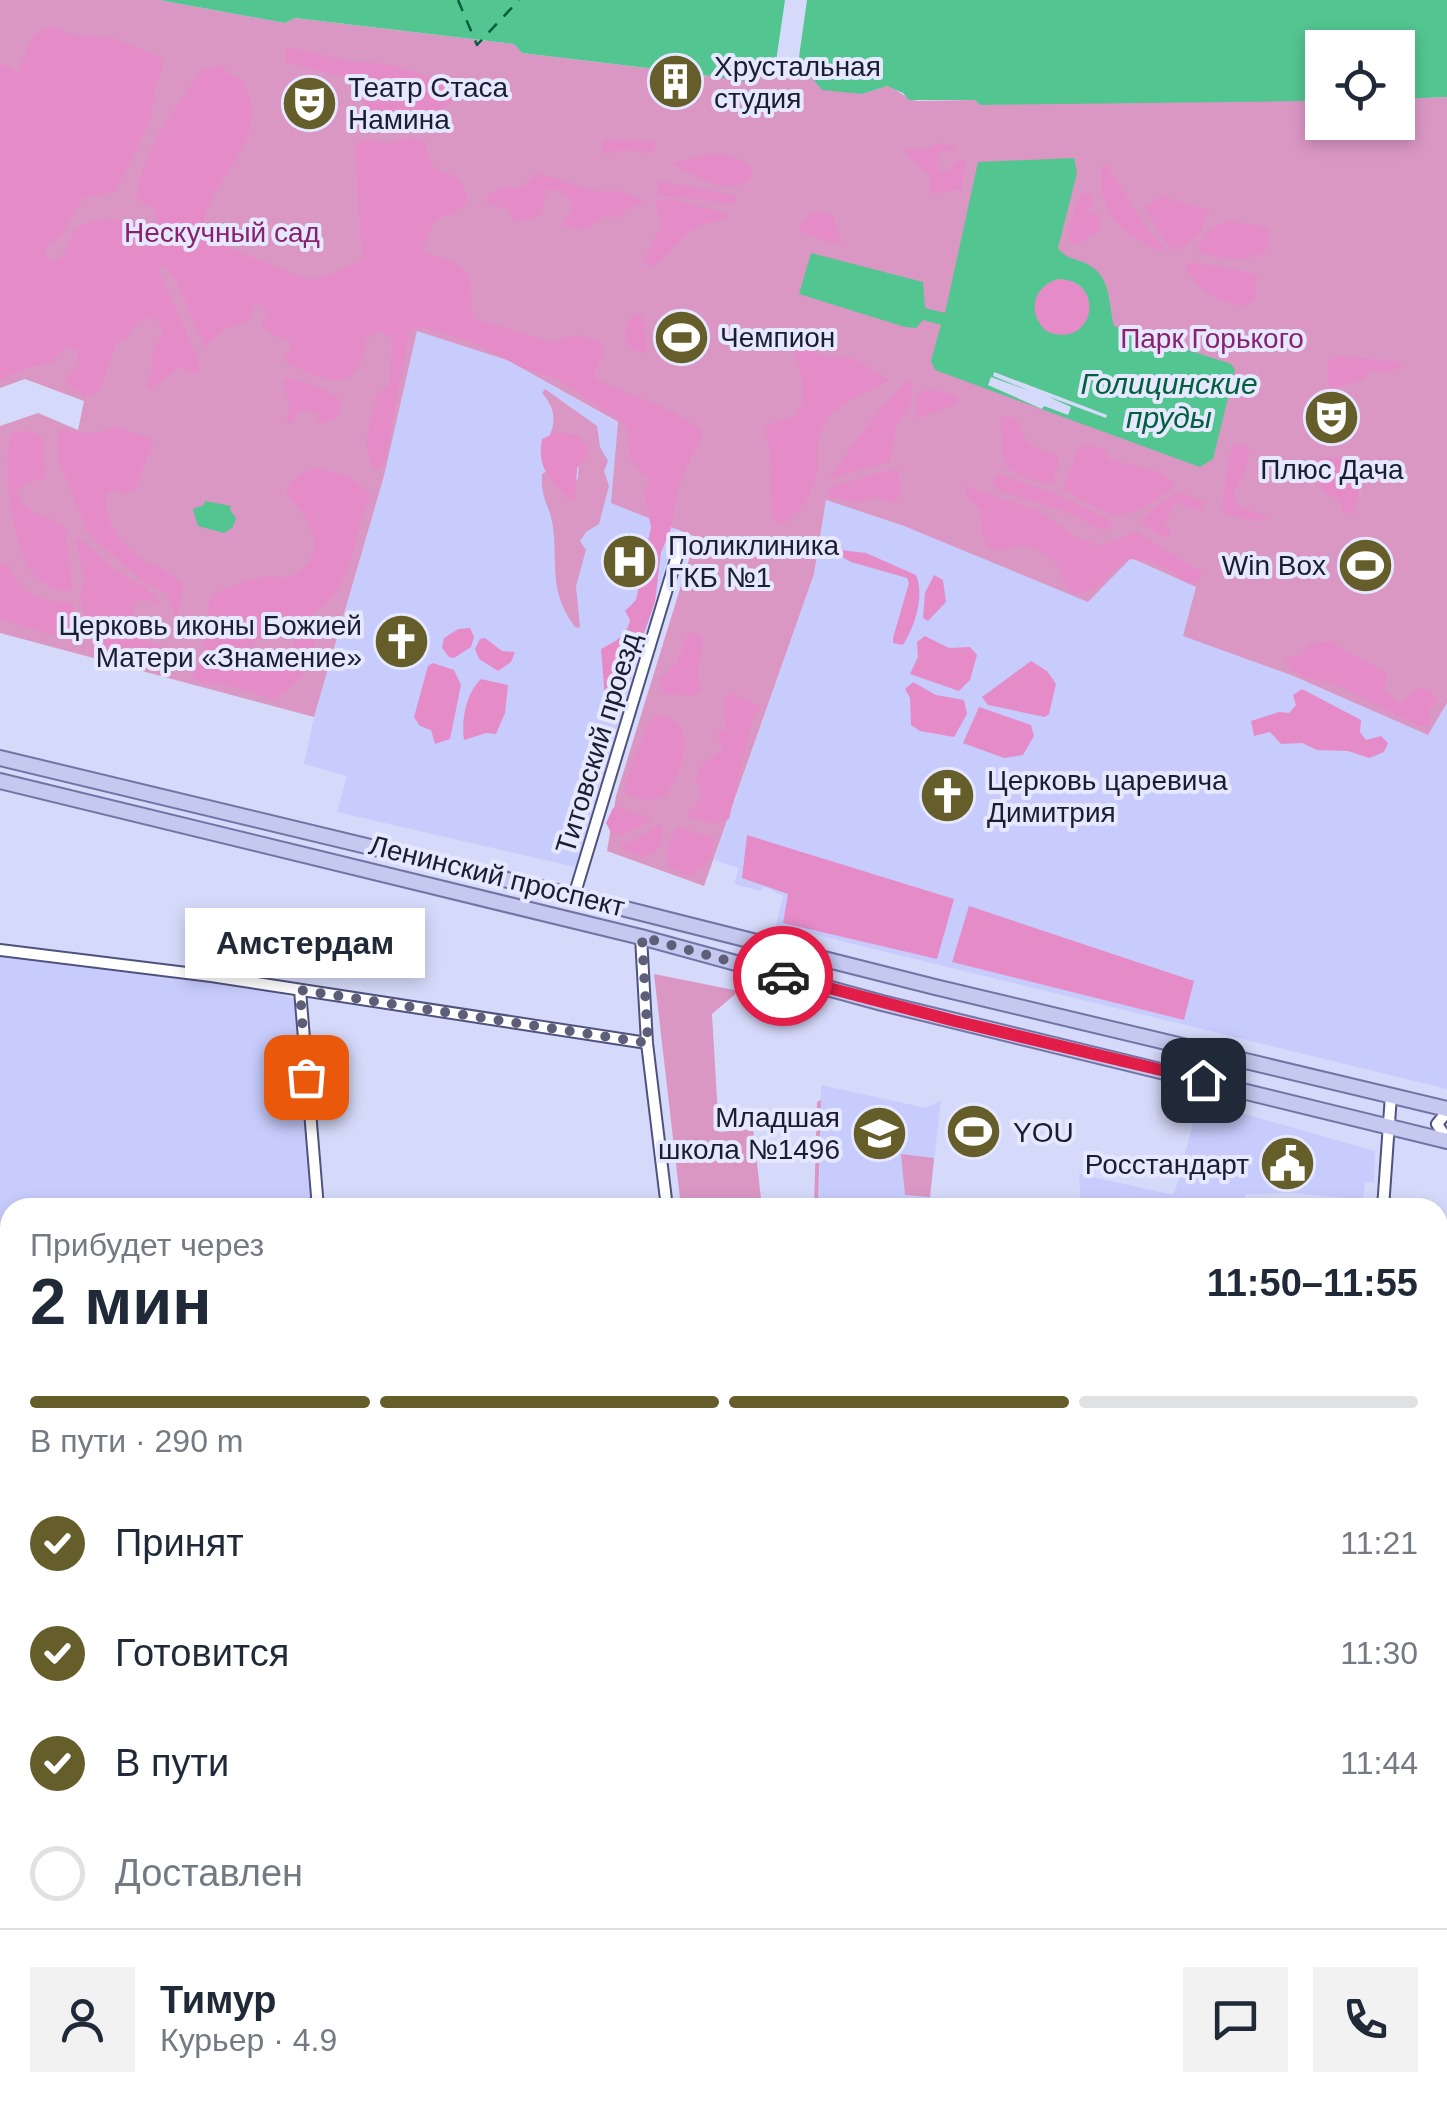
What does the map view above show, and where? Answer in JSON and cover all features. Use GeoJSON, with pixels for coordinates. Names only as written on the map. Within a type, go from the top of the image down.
{"type":"FeatureCollection","features":[{"type":"Feature","properties":{"kind":"main road","name":"Ленинский проспект"},"geometry":{"type":"LineString","coordinates":[[0,758],[1447,1110]]}},
{"type":"Feature","properties":{"kind":"main road","name":"Ленинский проспект"},"geometry":{"type":"LineString","coordinates":[[0,782],[642,937],[882,1003],[1447,1140]]}},
{"type":"Feature","properties":{"kind":"street","name":"Титовский проезд"},"geometry":{"type":"LineString","coordinates":[[574,896],[680,546]]}},
{"type":"Feature","properties":{"kind":"street"},"geometry":{"type":"LineString","coordinates":[[642,937],[648,1043],[666,1198]]}},
{"type":"Feature","properties":{"kind":"street"},"geometry":{"type":"LineString","coordinates":[[0,950],[300,990],[648,1043]]}},
{"type":"Feature","properties":{"kind":"street"},"geometry":{"type":"LineString","coordinates":[[300,990],[317,1198]]}},
{"type":"Feature","properties":{"kind":"street"},"geometry":{"type":"LineString","coordinates":[[1203,1080],[1214,1077],[1220,1068],[1219,1060],[1211,1052]]}},
{"type":"Feature","properties":{"kind":"street"},"geometry":{"type":"LineString","coordinates":[[1383,1198],[1391,1095]]}},
{"type":"Feature","properties":{"kind":"street"},"geometry":{"type":"LineString","coordinates":[[1447,1110],[1437,1124],[1447,1140]]}},
{"type":"Feature","properties":{"kind":"shaded area"},"geometry":{"type":"Polygon","coordinates":[[[53,27],[73,35],[110,37],[160,57],[163,67],[155,88],[151,119],[115,192],[84,197],[66,231],[44,253],[51,262],[64,254],[74,230],[84,225],[110,219],[148,226],[157,219],[155,209],[136,198],[145,164],[171,114],[203,70],[223,66],[228,74],[242,79],[251,101],[252,121],[247,139],[208,208],[203,228],[216,238],[243,254],[310,279],[350,266],[362,260],[355,149],[359,139],[385,143],[420,140],[426,143],[434,167],[458,178],[468,201],[437,219],[423,250],[455,263],[466,273],[473,318],[553,343],[572,336],[595,340],[604,351],[594,374],[598,380],[675,413],[701,430],[701,441],[678,489],[670,532],[661,552],[655,602],[619,705],[612,707],[605,699],[601,649],[626,630],[630,620],[625,611],[636,600],[651,527],[644,493],[649,478],[631,459],[629,433],[623,423],[556,378],[523,368],[470,341],[420,327],[410,330],[384,464],[376,470],[368,453],[368,433],[377,394],[390,385],[392,338],[380,331],[366,339],[356,371],[347,378],[325,379],[283,360],[291,350],[290,340],[275,336],[262,326],[266,311],[256,300],[249,321],[224,329],[205,347],[176,280],[163,265],[159,273],[198,359],[199,370],[195,374],[180,367],[151,389],[147,385],[153,369],[152,353],[163,332],[159,322],[150,317],[136,323],[125,340],[118,341],[93,396],[82,395],[64,381],[79,366],[76,350],[66,346],[51,363],[29,367],[0,380],[0,63],[18,73],[33,37],[53,27]]]}},
{"type":"Feature","properties":{"kind":"shaded area"},"geometry":{"type":"Polygon","coordinates":[[[286,50],[354,62],[383,63],[458,85],[460,95],[435,115],[414,108],[372,117],[364,104],[366,87],[362,82],[286,62],[286,50]]]}},
{"type":"Feature","properties":{"kind":"shaded area"},"geometry":{"type":"Polygon","coordinates":[[[605,139],[657,143],[655,150],[647,152],[603,153],[605,139]]]}},
{"type":"Feature","properties":{"kind":"shaded area"},"geometry":{"type":"Polygon","coordinates":[[[938,143],[954,146],[957,151],[941,151],[936,162],[940,172],[950,170],[956,161],[966,161],[962,189],[930,194],[929,175],[906,154],[908,149],[929,149],[938,143]]]}},
{"type":"Feature","properties":{"kind":"shaded area"},"geometry":{"type":"Polygon","coordinates":[[[712,154],[744,162],[752,170],[750,180],[740,185],[720,185],[670,163],[712,154]]]}},
{"type":"Feature","properties":{"kind":"shaded area"},"geometry":{"type":"Polygon","coordinates":[[[1102,164],[1166,251],[1137,240],[1116,221],[1103,195],[1102,164]]]}},
{"type":"Feature","properties":{"kind":"shaded area"},"geometry":{"type":"Polygon","coordinates":[[[537,173],[591,190],[625,192],[645,203],[629,208],[617,218],[606,215],[585,230],[563,225],[562,220],[571,214],[573,204],[555,190],[547,190],[540,215],[515,223],[508,209],[486,203],[495,191],[521,188],[537,173]]]}},
{"type":"Feature","properties":{"kind":"shaded area"},"geometry":{"type":"Polygon","coordinates":[[[661,181],[734,195],[737,204],[658,195],[657,185],[661,181]]]}},
{"type":"Feature","properties":{"kind":"shaded area"},"geometry":{"type":"Polygon","coordinates":[[[1089,193],[1094,203],[1087,210],[1099,214],[1100,230],[1076,245],[1067,234],[1081,194],[1089,193]]]}},
{"type":"Feature","properties":{"kind":"shaded area"},"geometry":{"type":"Polygon","coordinates":[[[1162,196],[1213,212],[1204,217],[1195,237],[1177,251],[1167,244],[1144,208],[1162,196]]]}},
{"type":"Feature","properties":{"kind":"shaded area"},"geometry":{"type":"Polygon","coordinates":[[[670,199],[728,216],[695,228],[650,267],[646,257],[662,224],[655,204],[670,199]]]}},
{"type":"Feature","properties":{"kind":"shaded area"},"geometry":{"type":"Polygon","coordinates":[[[816,211],[833,216],[841,241],[850,246],[799,231],[802,221],[816,211]]]}},
{"type":"Feature","properties":{"kind":"shaded area"},"geometry":{"type":"Polygon","coordinates":[[[1230,220],[1269,229],[1266,252],[1233,259],[1200,252],[1198,247],[1210,229],[1230,220]]]}},
{"type":"Feature","properties":{"kind":"shaded area"},"geometry":{"type":"Polygon","coordinates":[[[1200,263],[1257,275],[1255,301],[1244,306],[1210,294],[1185,267],[1200,263]]]}},
{"type":"Feature","properties":{"kind":"shaded area"},"geometry":{"type":"Polygon","coordinates":[[[1062,280],[1082,288],[1090,308],[1082,328],[1062,336],[1042,328],[1034,308],[1042,288],[1062,280]]]}},
{"type":"Feature","properties":{"kind":"shaded area"},"geometry":{"type":"Polygon","coordinates":[[[633,314],[643,316],[647,353],[632,349],[626,340],[626,328],[633,314]]]}},
{"type":"Feature","properties":{"kind":"shaded area"},"geometry":{"type":"Polygon","coordinates":[[[417,330],[507,360],[618,423],[611,503],[677,527],[575,867],[337,812],[347,776],[304,764],[384,476],[417,330]]]}},
{"type":"Feature","properties":{"kind":"shaded area"},"geometry":{"type":"Polygon","coordinates":[[[803,347],[823,356],[855,359],[889,380],[845,403],[824,423],[809,495],[780,526],[772,518],[770,451],[765,429],[799,410],[803,386],[795,353],[803,347]]]}},
{"type":"Feature","properties":{"kind":"shaded area"},"geometry":{"type":"Polygon","coordinates":[[[1337,356],[1396,361],[1404,367],[1382,372],[1371,369],[1361,381],[1329,389],[1328,361],[1337,356]]]}},
{"type":"Feature","properties":{"kind":"shaded area"},"geometry":{"type":"Polygon","coordinates":[[[285,378],[320,388],[339,399],[340,410],[335,419],[319,424],[318,413],[299,409],[291,424],[286,423],[290,408],[285,378]]]}},
{"type":"Feature","properties":{"kind":"shaded area"},"geometry":{"type":"Polygon","coordinates":[[[908,381],[912,383],[911,404],[896,426],[890,461],[829,480],[854,443],[908,381]]]}},
{"type":"Feature","properties":{"kind":"shaded area"},"geometry":{"type":"Polygon","coordinates":[[[933,389],[954,395],[959,403],[915,419],[917,394],[933,389]]]}},
{"type":"Feature","properties":{"kind":"shaded area"},"geometry":{"type":"Polygon","coordinates":[[[1000,416],[1014,420],[1029,444],[1060,457],[1052,484],[1030,480],[1007,468],[1000,416]]]}},
{"type":"Feature","properties":{"kind":"shaded area"},"geometry":{"type":"Polygon","coordinates":[[[116,427],[154,440],[135,490],[124,494],[113,489],[105,495],[107,512],[130,551],[173,575],[183,586],[177,622],[167,594],[143,582],[87,532],[57,457],[58,430],[96,433],[116,427]]]}},
{"type":"Feature","properties":{"kind":"shaded area"},"geometry":{"type":"Polygon","coordinates":[[[28,430],[43,437],[44,480],[28,482],[16,492],[31,510],[65,527],[72,588],[67,591],[48,585],[33,573],[14,525],[8,482],[9,446],[12,434],[28,430]]]}},
{"type":"Feature","properties":{"kind":"shaded area"},"geometry":{"type":"Polygon","coordinates":[[[557,432],[577,435],[588,448],[587,458],[577,468],[575,500],[570,501],[552,481],[541,459],[542,439],[557,432]]]}},
{"type":"Feature","properties":{"kind":"shaded area"},"geometry":{"type":"Polygon","coordinates":[[[1087,444],[1108,451],[1107,459],[1157,471],[1174,487],[1130,513],[1120,515],[1097,508],[1063,489],[1077,452],[1087,444]]]}},
{"type":"Feature","properties":{"kind":"shaded area"},"geometry":{"type":"Polygon","coordinates":[[[1235,444],[1249,447],[1248,463],[1233,494],[1236,505],[1270,517],[1259,521],[1228,515],[1222,507],[1235,444]]]}},
{"type":"Feature","properties":{"kind":"shaded area"},"geometry":{"type":"Polygon","coordinates":[[[1321,458],[1343,458],[1356,467],[1360,488],[1353,515],[1343,511],[1338,498],[1327,494],[1320,485],[1317,462],[1321,458]]]}},
{"type":"Feature","properties":{"kind":"shaded area"},"geometry":{"type":"Polygon","coordinates":[[[317,468],[348,476],[371,494],[345,574],[327,602],[313,613],[312,661],[294,684],[273,699],[232,686],[200,682],[192,676],[203,656],[209,603],[215,594],[260,578],[285,578],[309,562],[314,540],[310,528],[286,494],[294,480],[317,468]],[[266,631],[252,645],[250,655],[270,660],[295,649],[295,639],[266,631]]]}},
{"type":"Feature","properties":{"kind":"shaded area"},"geometry":{"type":"Polygon","coordinates":[[[898,471],[901,487],[896,501],[891,503],[876,497],[861,502],[829,497],[826,493],[835,486],[898,471]]]}},
{"type":"Feature","properties":{"kind":"shaded area"},"geometry":{"type":"Polygon","coordinates":[[[999,474],[1058,495],[1113,522],[1107,530],[1097,528],[1068,512],[999,491],[992,482],[999,474]]]}},
{"type":"Feature","properties":{"kind":"shaded area"},"geometry":{"type":"Polygon","coordinates":[[[964,486],[1038,511],[1072,535],[1100,546],[1136,532],[1203,573],[1198,582],[1183,581],[1151,561],[1129,559],[1097,586],[1075,594],[1066,586],[1056,563],[1039,551],[1023,545],[989,549],[982,534],[980,509],[969,500],[964,486]]]}},
{"type":"Feature","properties":{"kind":"shaded area"},"geometry":{"type":"Polygon","coordinates":[[[1180,492],[1204,503],[1202,509],[1175,504],[1164,522],[1172,535],[1163,537],[1140,522],[1157,505],[1180,492]]]}},
{"type":"Feature","properties":{"kind":"shaded area"},"geometry":{"type":"Polygon","coordinates":[[[826,500],[904,526],[1130,558],[1196,587],[1184,636],[1291,675],[1428,735],[1447,703],[1447,1089],[776,925],[783,896],[765,887],[761,891],[734,884],[739,868],[714,860],[814,574],[826,500]]]}},
{"type":"Feature","properties":{"kind":"shaded area"},"geometry":{"type":"Polygon","coordinates":[[[80,539],[114,570],[148,589],[161,606],[136,601],[129,629],[135,637],[162,646],[160,663],[112,652],[93,641],[80,599],[85,579],[75,541],[80,539]]]}},
{"type":"Feature","properties":{"kind":"shaded area"},"geometry":{"type":"Polygon","coordinates":[[[840,550],[866,553],[916,575],[917,611],[903,645],[893,643],[893,638],[909,583],[907,578],[851,562],[837,554],[840,550]]]}},
{"type":"Feature","properties":{"kind":"shaded area"},"geometry":{"type":"Polygon","coordinates":[[[0,563],[9,566],[21,586],[34,596],[74,603],[72,618],[80,639],[0,619],[0,563]]]}},
{"type":"Feature","properties":{"kind":"shaded area"},"geometry":{"type":"Polygon","coordinates":[[[934,575],[943,580],[946,602],[928,621],[923,618],[925,593],[934,575]]]}},
{"type":"Feature","properties":{"kind":"shaded area"},"geometry":{"type":"Polygon","coordinates":[[[470,628],[474,637],[471,647],[449,657],[442,648],[444,638],[458,629],[470,628]]]}},
{"type":"Feature","properties":{"kind":"shaded area"},"geometry":{"type":"Polygon","coordinates":[[[693,632],[703,640],[698,669],[700,691],[691,696],[664,693],[660,678],[676,664],[688,633],[693,632]]]}},
{"type":"Feature","properties":{"kind":"shaded area"},"geometry":{"type":"Polygon","coordinates":[[[925,636],[949,648],[970,647],[977,655],[970,680],[959,691],[910,674],[918,657],[917,642],[925,636]]]}},
{"type":"Feature","properties":{"kind":"shaded area"},"geometry":{"type":"Polygon","coordinates":[[[485,638],[502,651],[515,652],[511,662],[498,671],[479,659],[475,649],[480,639],[485,638]]]}},
{"type":"Feature","properties":{"kind":"shaded area"},"geometry":{"type":"Polygon","coordinates":[[[1328,641],[1387,673],[1384,690],[1398,702],[1403,703],[1412,691],[1422,687],[1437,697],[1429,710],[1429,726],[1419,726],[1332,683],[1304,677],[1293,671],[1284,657],[1300,657],[1310,644],[1328,641]]]}},
{"type":"Feature","properties":{"kind":"shaded area"},"geometry":{"type":"Polygon","coordinates":[[[1031,661],[1047,671],[1056,684],[1049,714],[1045,717],[988,705],[982,697],[1031,661]]]}},
{"type":"Feature","properties":{"kind":"shaded area"},"geometry":{"type":"Polygon","coordinates":[[[433,663],[454,670],[461,685],[450,739],[435,744],[431,730],[420,726],[414,717],[428,666],[433,663]]]}},
{"type":"Feature","properties":{"kind":"shaded area"},"geometry":{"type":"Polygon","coordinates":[[[481,679],[508,685],[505,713],[496,734],[464,740],[466,707],[481,679]]]}},
{"type":"Feature","properties":{"kind":"shaded area"},"geometry":{"type":"Polygon","coordinates":[[[913,682],[936,695],[964,700],[967,714],[954,737],[920,731],[911,725],[910,698],[905,689],[913,682]]]}},
{"type":"Feature","properties":{"kind":"shaded area"},"geometry":{"type":"Polygon","coordinates":[[[1302,689],[1361,720],[1360,732],[1366,740],[1381,736],[1388,743],[1384,752],[1369,758],[1348,751],[1317,750],[1302,743],[1281,744],[1270,732],[1254,736],[1251,721],[1279,712],[1289,713],[1296,705],[1293,695],[1302,689]]]}},
{"type":"Feature","properties":{"kind":"shaded area"},"geometry":{"type":"Polygon","coordinates":[[[734,694],[761,707],[752,720],[729,819],[715,824],[689,817],[688,812],[702,794],[696,777],[700,767],[723,748],[716,734],[725,729],[724,697],[734,694]]]}},
{"type":"Feature","properties":{"kind":"shaded area"},"geometry":{"type":"Polygon","coordinates":[[[979,707],[1031,725],[1034,736],[1023,755],[1004,758],[963,743],[979,707]]]}},
{"type":"Feature","properties":{"kind":"shaded area"},"geometry":{"type":"Polygon","coordinates":[[[659,715],[680,728],[684,749],[678,774],[666,796],[646,801],[626,794],[624,788],[646,725],[659,715]]]}},
{"type":"Feature","properties":{"kind":"shaded area"},"geometry":{"type":"Polygon","coordinates":[[[618,806],[642,816],[650,815],[650,821],[621,835],[611,833],[606,823],[618,806]]]}},
{"type":"Feature","properties":{"kind":"shaded area"},"geometry":{"type":"Polygon","coordinates":[[[661,823],[663,843],[652,854],[642,857],[621,848],[623,843],[638,839],[661,823]]]}},
{"type":"Feature","properties":{"kind":"shaded area"},"geometry":{"type":"Polygon","coordinates":[[[679,827],[714,838],[711,860],[689,876],[670,868],[668,862],[670,841],[679,827]]]}},
{"type":"Feature","properties":{"kind":"shaded area"},"geometry":{"type":"Polygon","coordinates":[[[747,835],[954,899],[937,959],[783,923],[788,894],[742,878],[747,835]]]}},
{"type":"Feature","properties":{"kind":"shaded area"},"geometry":{"type":"Polygon","coordinates":[[[969,906],[1194,981],[1184,1020],[952,962],[969,906]]]}},
{"type":"Feature","properties":{"kind":"shaded area"},"geometry":{"type":"Polygon","coordinates":[[[0,955],[274,992],[296,1000],[312,1198],[0,1198],[0,955]]]}},
{"type":"Feature","properties":{"kind":"shaded area","name":"Младшая школа №1496"},"geometry":{"type":"Polygon","coordinates":[[[821,1085],[926,1108],[941,1100],[930,1198],[819,1198],[821,1085]]]}},
{"type":"Feature","properties":{"kind":"shaded area"},"geometry":{"type":"Polygon","coordinates":[[[1199,1101],[1375,1151],[1374,1182],[1365,1182],[1363,1198],[1295,1193],[1246,1194],[1245,1198],[1080,1198],[1079,1174],[1174,1195],[1199,1101]]]}},
{"type":"Feature","properties":{"kind":"green space"},"geometry":{"type":"Polygon","coordinates":[[[0,0],[159,0],[285,23],[294,18],[514,44],[522,53],[663,70],[668,61],[677,59],[686,64],[689,73],[743,81],[772,62],[862,94],[887,86],[917,101],[975,100],[981,105],[1305,93],[1305,140],[1415,140],[1415,98],[1447,97],[1447,703],[1428,735],[1291,675],[1183,636],[1196,587],[1131,558],[1088,602],[904,526],[826,500],[814,574],[704,886],[607,851],[616,796],[696,537],[611,503],[618,422],[507,360],[417,331],[384,476],[314,717],[0,633],[0,426],[38,413],[78,430],[84,401],[25,379],[0,388],[0,0]]]}},
{"type":"Feature","properties":{"kind":"green space"},"geometry":{"type":"Polygon","coordinates":[[[545,389],[597,426],[600,447],[608,461],[604,471],[609,486],[599,524],[580,541],[586,550],[576,586],[580,628],[567,614],[557,589],[553,527],[542,483],[542,474],[551,469],[569,483],[578,479],[579,460],[548,439],[553,415],[542,393],[545,389]]]}},
{"type":"Feature","properties":{"kind":"green space"},"geometry":{"type":"Polygon","coordinates":[[[654,974],[739,991],[712,1014],[719,1132],[753,1129],[761,1198],[680,1198],[654,974]]]}},
{"type":"Feature","properties":{"kind":"green space"},"geometry":{"type":"Polygon","coordinates":[[[821,1100],[818,1198],[814,1198],[817,1102],[821,1100]]]}},
{"type":"Feature","properties":{"kind":"green space"},"geometry":{"type":"Polygon","coordinates":[[[901,1154],[934,1158],[930,1197],[905,1195],[901,1154]]]}},
{"type":"Feature","properties":{"kind":"water"},"geometry":{"type":"Polygon","coordinates":[[[159,0],[1447,0],[1447,97],[1415,98],[1415,30],[1305,30],[1305,101],[980,105],[975,100],[909,100],[887,86],[862,94],[822,90],[804,71],[785,63],[765,67],[744,81],[689,73],[686,64],[677,59],[668,61],[664,70],[522,53],[514,44],[295,18],[285,23],[159,0]]]}},
{"type":"Feature","properties":{"kind":"water","name":"Голицинские пруды"},"geometry":{"type":"Polygon","coordinates":[[[1074,158],[1077,173],[1058,248],[1100,275],[1114,326],[1231,364],[1235,370],[1213,459],[1200,467],[935,370],[931,361],[941,325],[923,320],[916,328],[905,327],[799,294],[811,253],[923,282],[925,308],[945,313],[978,162],[1074,158]],[[1058,279],[1038,294],[1036,316],[1046,331],[1062,335],[1075,332],[1084,324],[1089,301],[1074,282],[1058,279]]]}},
{"type":"Feature","properties":{"kind":"water"},"geometry":{"type":"Polygon","coordinates":[[[205,501],[231,506],[236,518],[233,527],[224,533],[198,526],[193,509],[205,501]]]}},
{"type":"Feature","properties":{"kind":"pier"},"geometry":{"type":"Polygon","coordinates":[[[785,0],[807,0],[797,71],[775,68],[785,0]]]}},
{"type":"Feature","properties":{"kind":"pier"},"geometry":{"type":"Polygon","coordinates":[[[994,372],[1107,415],[1106,418],[1047,396],[1071,407],[1068,415],[1044,406],[1042,409],[988,385],[991,377],[1030,391],[993,376],[994,372]]]}},
{"type":"Feature","properties":{"kind":"ferry route"},"geometry":{"type":"LineString","coordinates":[[458,0],[477,45],[519,0]]}},
{"type":"Feature","properties":{"kind":"way so far"},"geometry":{"type":"LineString","coordinates":[[306,1077],[300,990],[648,1043],[642,937],[783,976]]}},
{"type":"Feature","properties":{"kind":"place","name":"Хрустальная студия"},"geometry":{"type":"Point","coordinates":[675,82]}},
{"type":"Feature","properties":{"kind":"place","name":"Театр Стаса Намина"},"geometry":{"type":"Point","coordinates":[309,103]}},
{"type":"Feature","properties":{"kind":"place","name":"Чемпион"},"geometry":{"type":"Point","coordinates":[681,337]}},
{"type":"Feature","properties":{"kind":"place","name":"Плюс Дача"},"geometry":{"type":"Point","coordinates":[1332,418]}},
{"type":"Feature","properties":{"kind":"place","name":"Поликлиника ГКБ №1"},"geometry":{"type":"Point","coordinates":[629,561]}},
{"type":"Feature","properties":{"kind":"place","name":"Win Box"},"geometry":{"type":"Point","coordinates":[1365,565]}},
{"type":"Feature","properties":{"kind":"place","name":"Церковь иконы Божией Матери «Знамение»"},"geometry":{"type":"Point","coordinates":[401,641]}},
{"type":"Feature","properties":{"kind":"place","name":"Церковь царевича Димитрия"},"geometry":{"type":"Point","coordinates":[948,796]}},
{"type":"Feature","properties":{"kind":"place","name":"Амстердам"},"geometry":{"type":"Point","coordinates":[306,1077]}},
{"type":"Feature","properties":{"kind":"place","name":"YOU"},"geometry":{"type":"Point","coordinates":[974,1132]}},
{"type":"Feature","properties":{"kind":"place","name":"Младшая школа №1496"},"geometry":{"type":"Point","coordinates":[879,1133]}},
{"type":"Feature","properties":{"kind":"place","name":"Росстандарт"},"geometry":{"type":"Point","coordinates":[1288,1164]}},
{"type":"Feature","properties":{"kind":"route"},"geometry":{"type":"LineString","coordinates":[[783,976],[1203,1080]]}},
{"type":"Feature","properties":{"kind":"park label","name":"Нескучный сад"},"geometry":{"type":"Point","coordinates":[222,232]}},
{"type":"Feature","properties":{"kind":"park label","name":"Парк Горького"},"geometry":{"type":"Point","coordinates":[1212,338]}}]}
